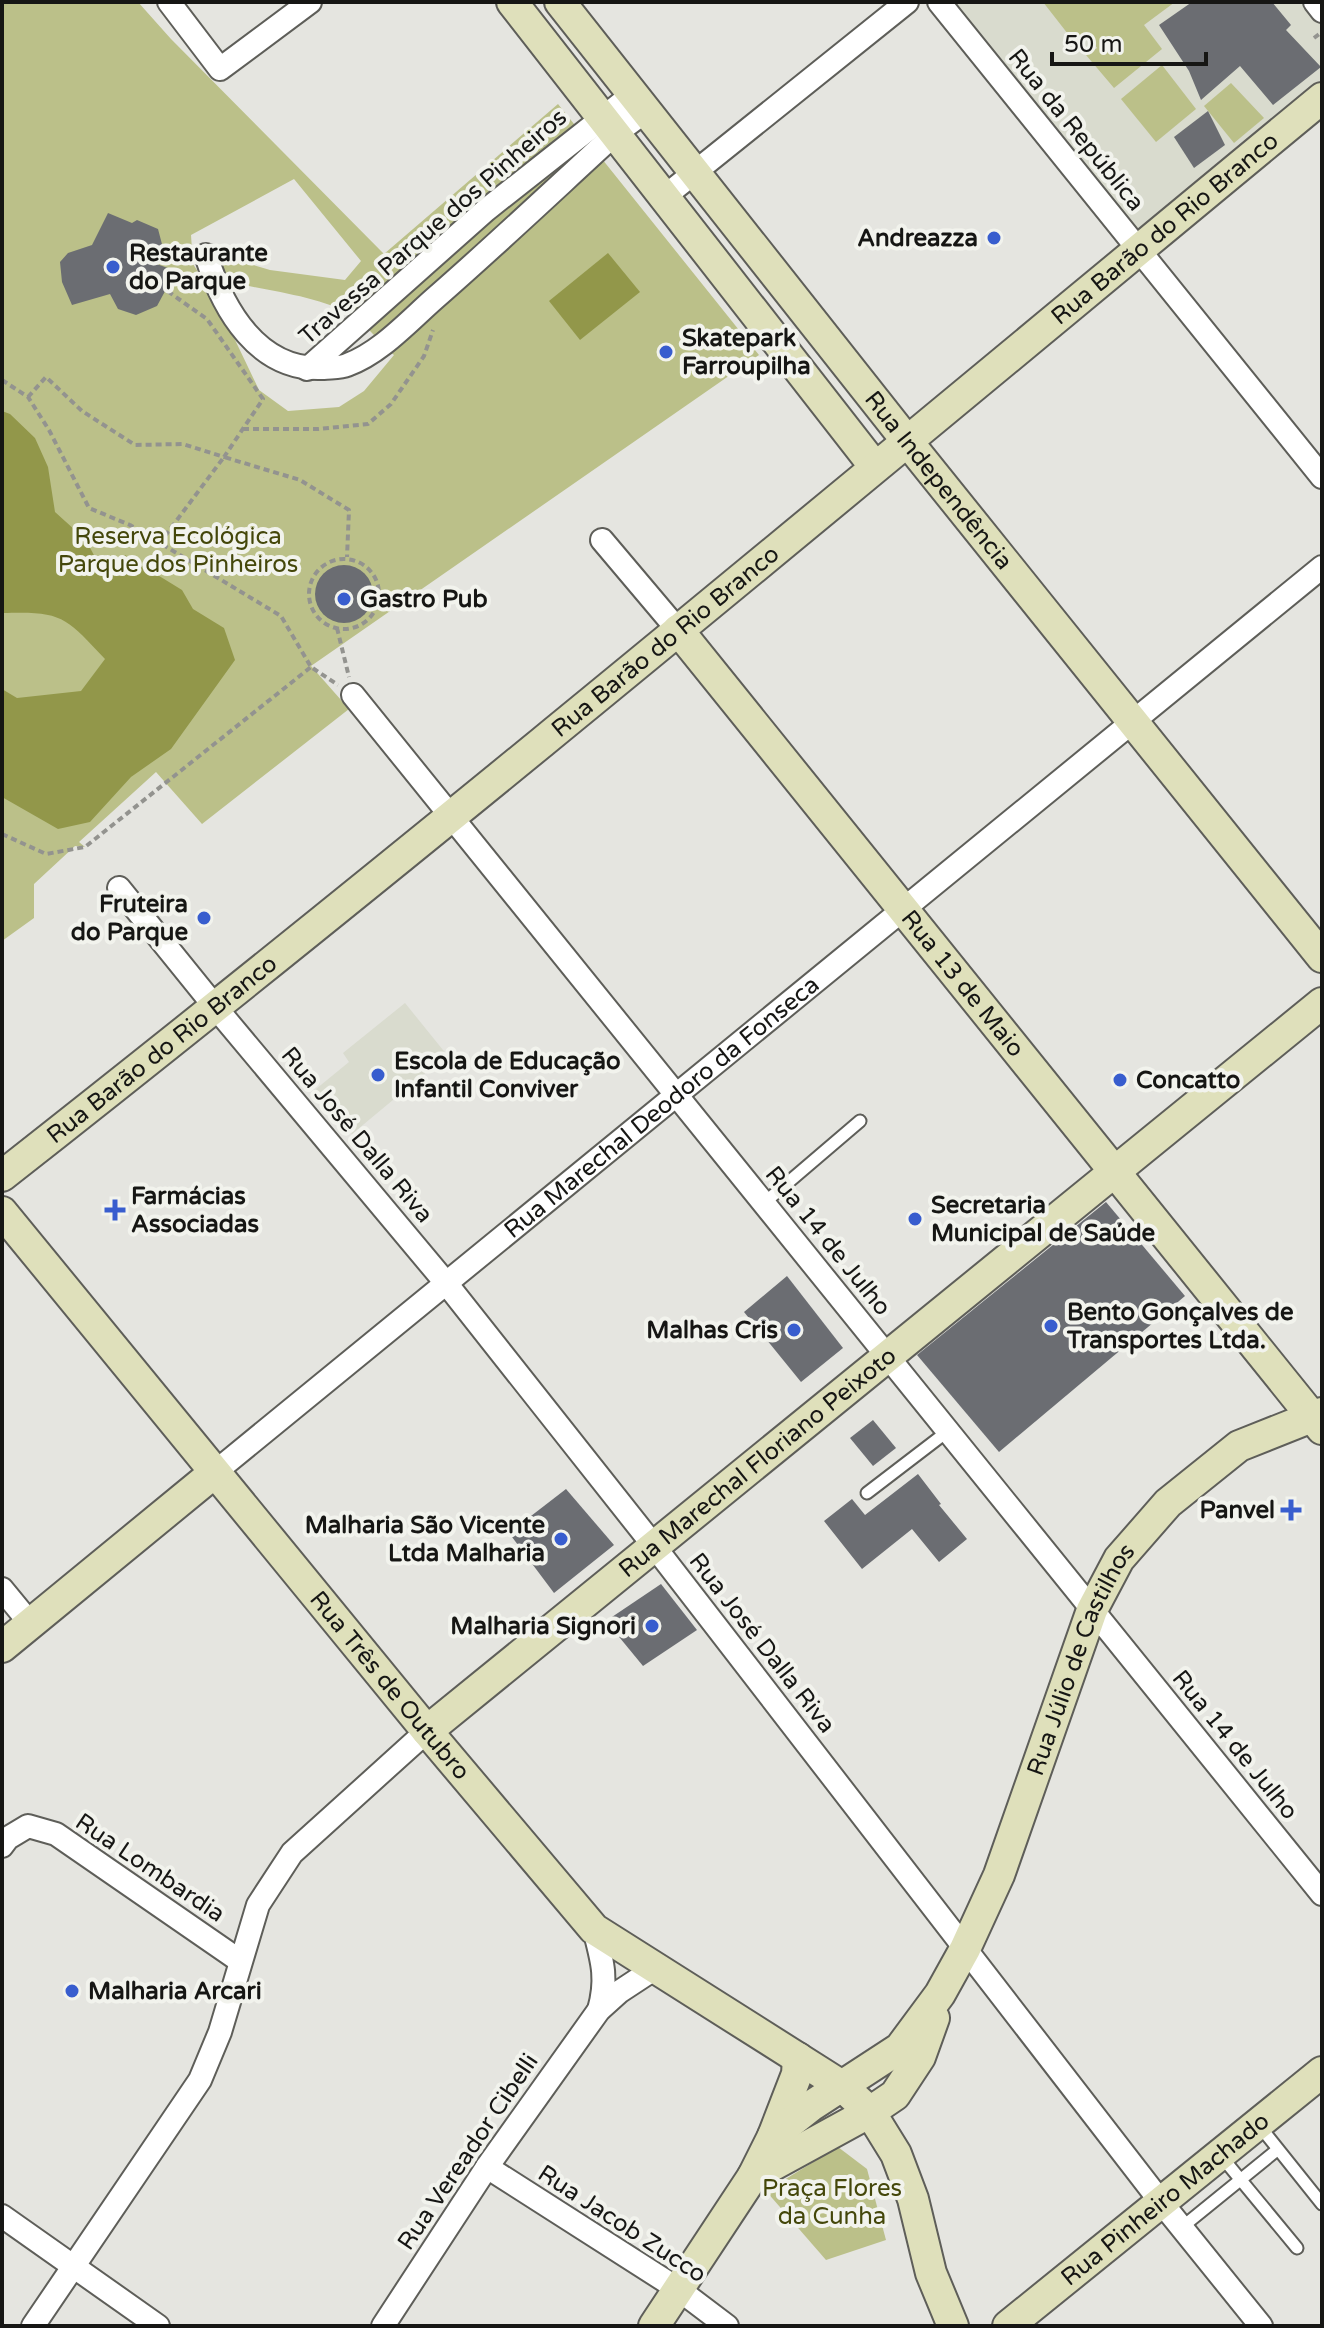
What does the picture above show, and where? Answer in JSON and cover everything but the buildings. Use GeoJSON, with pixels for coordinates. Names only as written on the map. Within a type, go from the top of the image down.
{"type":"FeatureCollection","features":[{"type":"Feature","properties":{"kind":"main road","name":"Rua Independência"},"geometry":{"type":"LineString","coordinates":[[560,2],[907,441],[1322,957]]}},
{"type":"Feature","properties":{"kind":"main road","name":"Rua Independência"},"geometry":{"type":"LineString","coordinates":[[524,6],[609,126],[875,467]]}},
{"type":"Feature","properties":{"kind":"main road","name":"Rua Barão do Rio Branco"},"geometry":{"type":"LineString","coordinates":[[2,1176],[216,1008],[1322,98]]}},
{"type":"Feature","properties":{"kind":"main road","name":"Rua 13 de Maio"},"geometry":{"type":"LineString","coordinates":[[678,630],[1318,1419]]}},
{"type":"Feature","properties":{"kind":"main road","name":"Rua Marechal Floriano Peixoto"},"geometry":{"type":"LineString","coordinates":[[427,1731],[1322,1003]]}},
{"type":"Feature","properties":{"kind":"main road","name":"Rua Três de Outubro"},"geometry":{"type":"LineString","coordinates":[[2,1212],[427,1731],[594,1929],[842,2086]]}},
{"type":"Feature","properties":{"kind":"main road","name":"Rua Júlio de Castilhos"},"geometry":{"type":"LineString","coordinates":[[773,2136],[900,2048],[940,1994],[965,1949],[999,1875],[1092,1610],[1119,1559],[1168,1503],[1239,1446],[1318,1419]]}},
{"type":"Feature","properties":{"kind":"main road","name":"Rua Marechal Deodoro da Fonseca"},"geometry":{"type":"LineString","coordinates":[[2,1647],[214,1473]]}},
{"type":"Feature","properties":{"kind":"main road","name":"Rua Júlio de Castilhos"},"geometry":{"type":"LineString","coordinates":[[753,2176],[895,2095],[911,2073],[931,2028],[940,1994]]}},
{"type":"Feature","properties":{"kind":"main road"},"geometry":{"type":"LineString","coordinates":[[654,2326],[753,2176],[773,2136],[797,2074],[798,2058]]}},
{"type":"Feature","properties":{"kind":"main road","name":"Rua Pinheiro Machado"},"geometry":{"type":"LineString","coordinates":[[1008,2326],[1322,2072]]}},
{"type":"Feature","properties":{"kind":"main road"},"geometry":{"type":"LineString","coordinates":[[842,2086],[870,2112],[896,2154],[913,2199],[931,2273],[953,2326]]}},
{"type":"Feature","properties":{"kind":"street"},"geometry":{"type":"LineString","coordinates":[[169,2],[220,69],[310,2]]}},
{"type":"Feature","properties":{"kind":"street"},"geometry":{"type":"LineString","coordinates":[[664,197],[907,2]]}},
{"type":"Feature","properties":{"kind":"street","name":"Rua da República"},"geometry":{"type":"LineString","coordinates":[[939,2],[1322,477]]}},
{"type":"Feature","properties":{"kind":"street"},"geometry":{"type":"LineString","coordinates":[[1315,2],[1322,11]]}},
{"type":"Feature","properties":{"kind":"street","name":"Travessa Parque dos Pinheiros"},"geometry":{"type":"LineString","coordinates":[[307,369],[486,210],[640,102]]}},
{"type":"Feature","properties":{"kind":"street","name":"Travessa Parque dos Pinheiros"},"geometry":{"type":"LineString","coordinates":[[307,369],[345,367],[371,353],[450,285],[609,126]]}},
{"type":"Feature","properties":{"kind":"street"},"geometry":{"type":"LineString","coordinates":[[206,255],[216,288],[242,330],[261,349],[287,363],[307,369]]}},
{"type":"Feature","properties":{"kind":"street","name":"Rua 13 de Maio"},"geometry":{"type":"LineString","coordinates":[[602,540],[678,630]]}},
{"type":"Feature","properties":{"kind":"street","name":"Rua Marechal Deodoro da Fonseca"},"geometry":{"type":"LineString","coordinates":[[214,1473],[1322,567]]}},
{"type":"Feature","properties":{"kind":"street","name":"Rua 14 de Julho"},"geometry":{"type":"LineString","coordinates":[[353,695],[1322,1894]]}},
{"type":"Feature","properties":{"kind":"street","name":"Rua José Dalla Riva"},"geometry":{"type":"LineString","coordinates":[[119,888],[446,1283],[654,1546],[1181,2228],[1261,2326]]}},
{"type":"Feature","properties":{"kind":"street"},"geometry":{"type":"LineString","coordinates":[[2,1589],[30,1623]]}},
{"type":"Feature","properties":{"kind":"street","name":"Rua Marechal Floriano Peixoto"},"geometry":{"type":"LineString","coordinates":[[33,2326],[200,2080],[220,2032],[258,1905],[292,1853],[427,1731]]}},
{"type":"Feature","properties":{"kind":"street","name":"Rua Lombardia"},"geometry":{"type":"LineString","coordinates":[[2,1846],[8,1838],[28,1826],[56,1834],[240,1961]]}},
{"type":"Feature","properties":{"kind":"street","name":"Rua Vereador Cibelli"},"geometry":{"type":"LineString","coordinates":[[594,1929],[604,1968],[605,1989],[599,2010]]}},
{"type":"Feature","properties":{"kind":"street","name":"Rua Vereador Cibelli"},"geometry":{"type":"LineString","coordinates":[[383,2326],[487,2167],[599,2010],[619,1992],[654,1969]]}},
{"type":"Feature","properties":{"kind":"street","name":"Rua Jacob Zucco"},"geometry":{"type":"LineString","coordinates":[[487,2167],[678,2289],[727,2326]]}},
{"type":"Feature","properties":{"kind":"street"},"geometry":{"type":"LineString","coordinates":[[2,2216],[158,2326]]}},
{"type":"Feature","properties":{"kind":"lane"},"geometry":{"type":"LineString","coordinates":[[764,1203],[860,1121]]}},
{"type":"Feature","properties":{"kind":"lane"},"geometry":{"type":"LineString","coordinates":[[867,1493],[948,1431]]}},
{"type":"Feature","properties":{"kind":"lane"},"geometry":{"type":"LineString","coordinates":[[1258,2124],[1322,2204]]}},
{"type":"Feature","properties":{"kind":"lane"},"geometry":{"type":"LineString","coordinates":[[1181,2228],[1277,2150]]}},
{"type":"Feature","properties":{"kind":"lane"},"geometry":{"type":"LineString","coordinates":[[1220,2154],[1297,2248]]}},
{"type":"Feature","properties":{"kind":"path"},"geometry":{"type":"LineString","coordinates":[[1314,38],[1322,32]]}},
{"type":"Feature","properties":{"kind":"path"},"geometry":{"type":"LineString","coordinates":[[159,544],[263,399],[207,319],[166,290]]}},
{"type":"Feature","properties":{"kind":"path"},"geometry":{"type":"LineString","coordinates":[[243,429],[318,429],[368,424],[391,404],[424,356],[434,328]]}},
{"type":"Feature","properties":{"kind":"path"},"geometry":{"type":"LineString","coordinates":[[28,397],[46,377],[82,411],[135,445],[183,444],[300,480],[349,510],[347,557]]}},
{"type":"Feature","properties":{"kind":"path"},"geometry":{"type":"LineString","coordinates":[[2,380],[28,397],[49,430],[89,508],[130,525],[281,616],[311,667],[353,695]]}},
{"type":"Feature","properties":{"kind":"path"},"geometry":{"type":"LineString","coordinates":[[347,557],[370,568],[381,591],[374,615],[354,629],[329,627],[311,610],[309,585],[323,564],[347,557]]}},
{"type":"Feature","properties":{"kind":"path"},"geometry":{"type":"LineString","coordinates":[[337,628],[353,695]]}},
{"type":"Feature","properties":{"kind":"path"},"geometry":{"type":"LineString","coordinates":[[2,834],[46,854],[85,847],[311,667]]}},
{"type":"Feature","properties":{"kind":"shaded area"},"geometry":{"type":"Polygon","coordinates":[[[951,2],[1313,2],[1322,12],[1322,97],[1142,240],[951,2]]]}},
{"type":"Feature","properties":{"kind":"shaded area"},"geometry":{"type":"Polygon","coordinates":[[[608,253],[640,292],[580,340],[549,301],[608,253]]]}},
{"type":"Feature","properties":{"kind":"shaded area"},"geometry":{"type":"Polygon","coordinates":[[[2,411],[10,414],[35,438],[48,467],[55,512],[86,540],[97,561],[112,564],[125,555],[182,590],[193,609],[224,628],[235,660],[171,749],[131,777],[90,822],[58,829],[2,797],[2,689],[17,698],[81,691],[105,659],[80,633],[61,619],[38,613],[2,613],[2,411]]]}},
{"type":"Feature","properties":{"kind":"shaded area","name":"Escola de Educação Infantil Conviver"},"geometry":{"type":"Polygon","coordinates":[[[405,1003],[447,1055],[352,1134],[316,1089],[349,1062],[343,1053],[405,1003]]]}},
{"type":"Feature","properties":{"kind":"green space","name":"Reserva Ecológica Parque dos Pinheiros"},"geometry":{"type":"Polygon","coordinates":[[[2,2],[138,2],[384,254],[558,104],[759,355],[311,666],[349,709],[202,824],[156,772],[79,842],[85,847],[75,846],[34,884],[34,918],[2,941],[2,2]],[[294,179],[191,235],[193,264],[215,298],[259,390],[288,411],[339,407],[364,391],[394,355],[353,316],[306,298],[220,279],[221,263],[243,262],[270,270],[345,280],[361,261],[294,179]]]}},
{"type":"Feature","properties":{"kind":"green space"},"geometry":{"type":"Polygon","coordinates":[[[1043,2],[1175,2],[1144,25],[1162,49],[1114,88],[1086,55],[1097,48],[1088,35],[1075,43],[1043,2]]]}},
{"type":"Feature","properties":{"kind":"green space"},"geometry":{"type":"Polygon","coordinates":[[[1162,65],[1196,109],[1156,142],[1121,99],[1162,65]]]}},
{"type":"Feature","properties":{"kind":"green space"},"geometry":{"type":"Polygon","coordinates":[[[1231,83],[1264,118],[1234,143],[1204,106],[1231,83]]]}},
{"type":"Feature","properties":{"kind":"green space","name":"Praça Flores da Cunha"},"geometry":{"type":"Polygon","coordinates":[[[838,2147],[867,2169],[886,2240],[826,2260],[766,2191],[838,2147]]]}},
{"type":"Feature","properties":{"kind":"place","name":"Andreazza"},"geometry":{"type":"Point","coordinates":[994,238]}},
{"type":"Feature","properties":{"kind":"place","name":"Restaurante do Parque"},"geometry":{"type":"Point","coordinates":[113,267]}},
{"type":"Feature","properties":{"kind":"place","name":"Skatepark Farroupilha"},"geometry":{"type":"Point","coordinates":[666,352]}},
{"type":"Feature","properties":{"kind":"place","name":"Gastro Pub"},"geometry":{"type":"Point","coordinates":[344,599]}},
{"type":"Feature","properties":{"kind":"place","name":"Fruteira do Parque"},"geometry":{"type":"Point","coordinates":[204,918]}},
{"type":"Feature","properties":{"kind":"place","name":"Escola de Educação Infantil Conviver"},"geometry":{"type":"Point","coordinates":[378,1075]}},
{"type":"Feature","properties":{"kind":"place","name":"Concatto"},"geometry":{"type":"Point","coordinates":[1120,1080]}},
{"type":"Feature","properties":{"kind":"place","name":"Farmácias Associadas"},"geometry":{"type":"Point","coordinates":[115,1210]}},
{"type":"Feature","properties":{"kind":"place","name":"Secretaria Municipal de Saúde"},"geometry":{"type":"Point","coordinates":[915,1219]}},
{"type":"Feature","properties":{"kind":"place","name":"Bento Gonçalves de Transportes Ltda."},"geometry":{"type":"Point","coordinates":[1051,1326]}},
{"type":"Feature","properties":{"kind":"place","name":"Malhas Cris"},"geometry":{"type":"Point","coordinates":[794,1330]}},
{"type":"Feature","properties":{"kind":"place","name":"Panvel"},"geometry":{"type":"Point","coordinates":[1291,1510]}},
{"type":"Feature","properties":{"kind":"place","name":"Malharia São Vicente Ltda Malharia"},"geometry":{"type":"Point","coordinates":[561,1539]}},
{"type":"Feature","properties":{"kind":"place","name":"Malharia Signori"},"geometry":{"type":"Point","coordinates":[652,1626]}},
{"type":"Feature","properties":{"kind":"place","name":"Malharia Arcari"},"geometry":{"type":"Point","coordinates":[72,1991]}}]}
